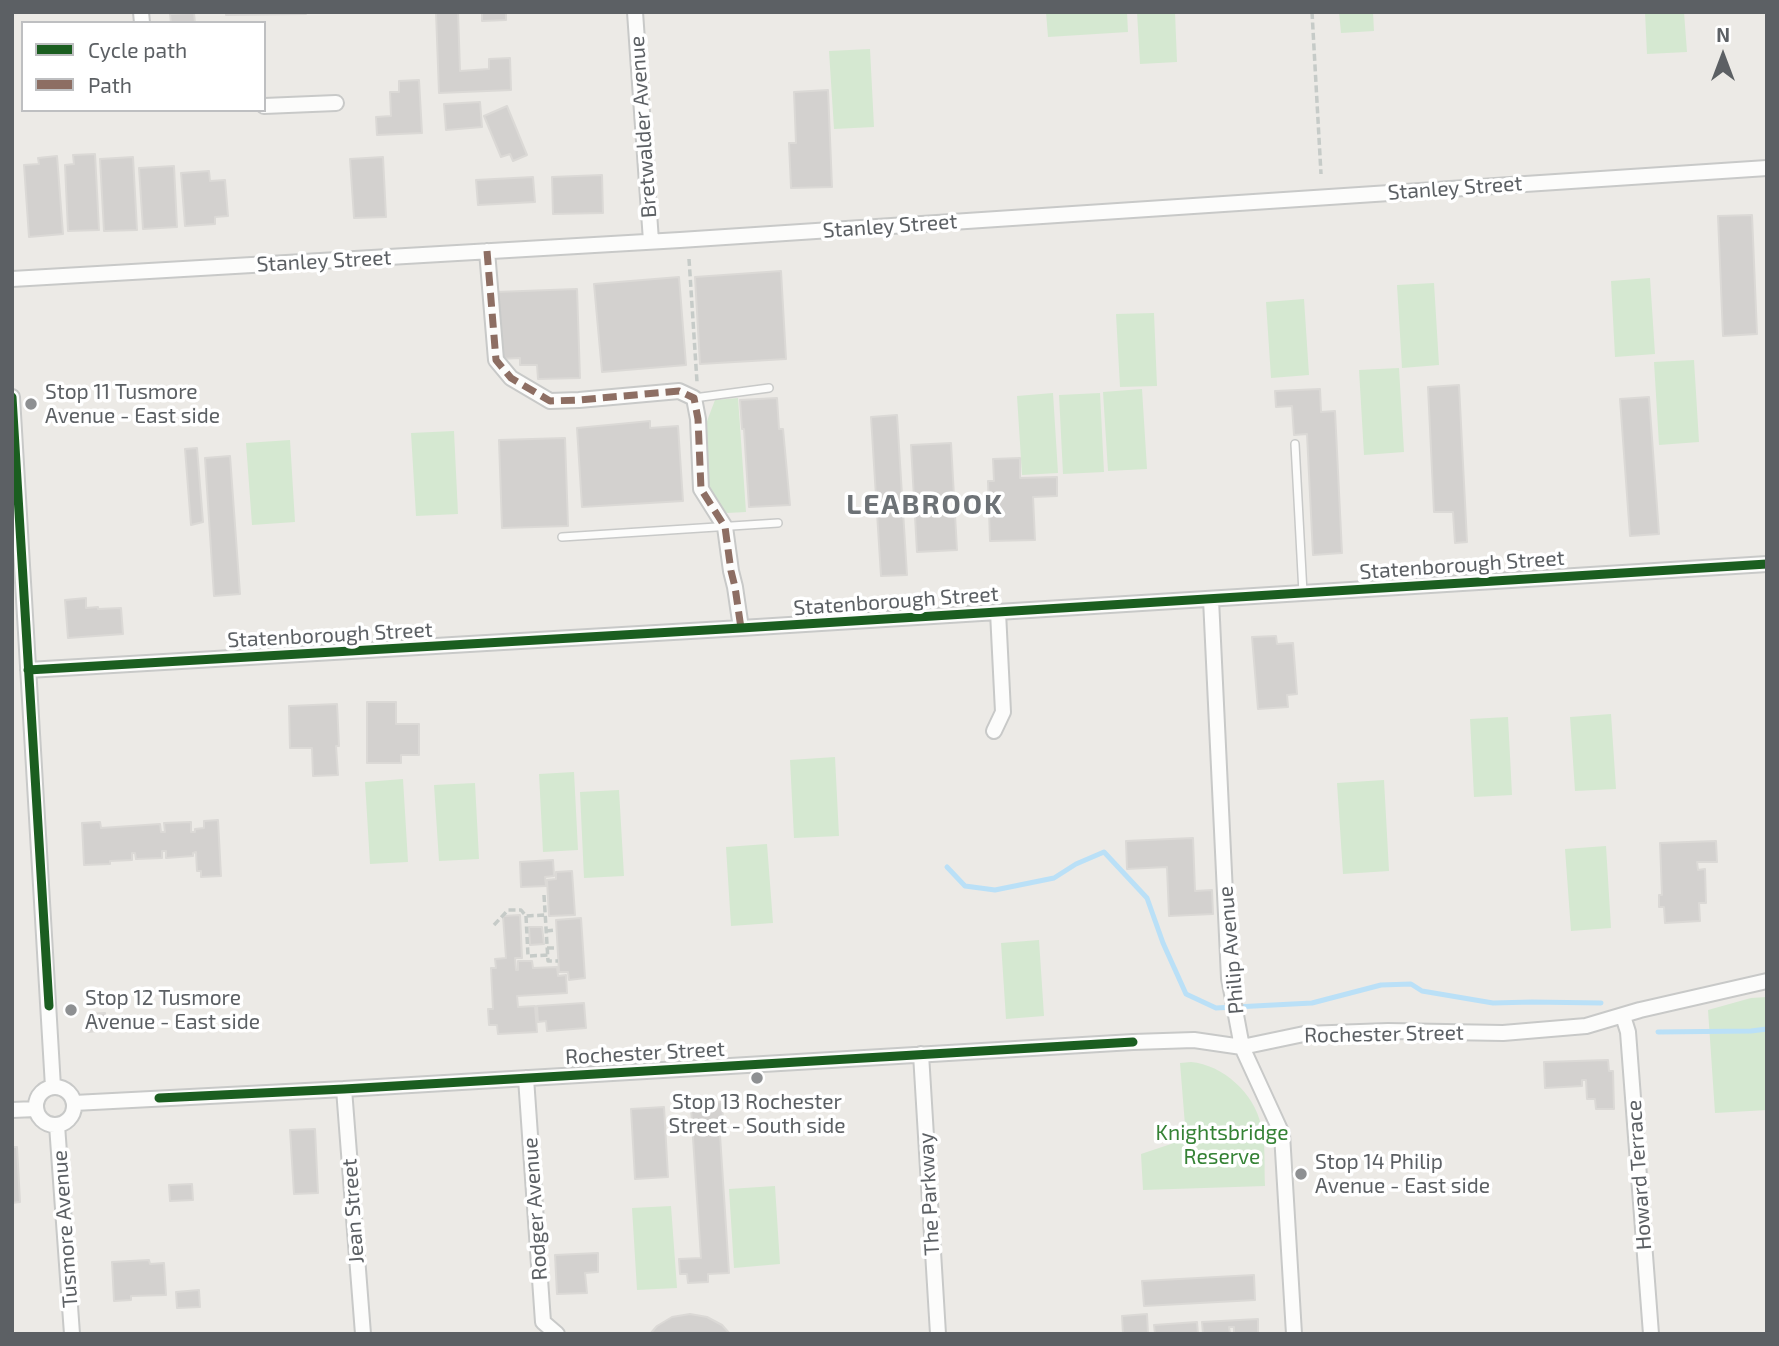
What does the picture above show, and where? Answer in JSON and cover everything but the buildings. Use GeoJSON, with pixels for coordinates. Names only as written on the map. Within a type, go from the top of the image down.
{"type":"FeatureCollection","features":[{"type":"Feature","properties":{"kind":"street","name":"Bretwalder Avenue"},"geometry":{"type":"LineString","coordinates":[[635,12],[651,241]]}},
{"type":"Feature","properties":{"kind":"street"},"geometry":{"type":"LineString","coordinates":[[266,106],[336,103]]}},
{"type":"Feature","properties":{"kind":"street","name":"Stanley Street"},"geometry":{"type":"LineString","coordinates":[[12,279],[651,241],[1767,168]]}},
{"type":"Feature","properties":{"kind":"street"},"geometry":{"type":"LineString","coordinates":[[487,251],[496,360],[510,378],[550,401],[679,391],[694,398],[698,419],[701,489],[725,527],[741,628]]}},
{"type":"Feature","properties":{"kind":"street"},"geometry":{"type":"LineString","coordinates":[[12,397],[52,1087]]}},
{"type":"Feature","properties":{"kind":"street","name":"Statenborough Street"},"geometry":{"type":"LineString","coordinates":[[28,670],[1767,564]]}},
{"type":"Feature","properties":{"kind":"street","name":"Philip Avenue"},"geometry":{"type":"LineString","coordinates":[[1212,599],[1229,978],[1242,1046],[1282,1134],[1294,1334]]}},
{"type":"Feature","properties":{"kind":"street"},"geometry":{"type":"LineString","coordinates":[[994,731],[1003,712],[998,612]]}},
{"type":"Feature","properties":{"kind":"street","name":"Rochester Street"},"geometry":{"type":"LineString","coordinates":[[74,1103],[1133,1042],[1194,1040],[1242,1046],[1304,1034],[1388,1031],[1503,1033],[1586,1026],[1767,981]]}},
{"type":"Feature","properties":{"kind":"street","name":"Howard Terrace"},"geometry":{"type":"LineString","coordinates":[[1623,1016],[1628,1032],[1651,1334]]}},
{"type":"Feature","properties":{"kind":"street","name":"The Parkway"},"geometry":{"type":"LineString","coordinates":[[921,1054],[938,1334]]}},
{"type":"Feature","properties":{"kind":"street","name":"Rodger Avenue"},"geometry":{"type":"LineString","coordinates":[[526,1078],[543,1322],[556,1334]]}},
{"type":"Feature","properties":{"kind":"street"},"geometry":{"type":"LineString","coordinates":[[52,1087],[64,1089],[74,1103],[70,1118],[57,1125],[43,1121],[36,1109],[38,1097],[52,1087]]}},
{"type":"Feature","properties":{"kind":"street","name":"Jean Street"},"geometry":{"type":"LineString","coordinates":[[344,1089],[363,1334]]}},
{"type":"Feature","properties":{"kind":"street"},"geometry":{"type":"LineString","coordinates":[[12,1110],[36,1109]]}},
{"type":"Feature","properties":{"kind":"street","name":"Tusmore Avenue"},"geometry":{"type":"LineString","coordinates":[[57,1125],[72,1334]]}},
{"type":"Feature","properties":{"kind":"lane"},"geometry":{"type":"LineString","coordinates":[[694,398],[769,388]]}},
{"type":"Feature","properties":{"kind":"lane"},"geometry":{"type":"LineString","coordinates":[[1295,444],[1303,593]]}},
{"type":"Feature","properties":{"kind":"lane"},"geometry":{"type":"LineString","coordinates":[[562,537],[778,523]]}},
{"type":"Feature","properties":{"kind":"path"},"geometry":{"type":"LineString","coordinates":[[1312,12],[1321,174]]}},
{"type":"Feature","properties":{"kind":"path"},"geometry":{"type":"LineString","coordinates":[[689,259],[697,382]]}},
{"type":"Feature","properties":{"kind":"path"},"geometry":{"type":"LineString","coordinates":[[544,895],[548,961],[558,961]]}},
{"type":"Feature","properties":{"kind":"path"},"geometry":{"type":"LineString","coordinates":[[494,925],[508,910],[520,910],[526,916],[528,956],[548,954]]}},
{"type":"Feature","properties":{"kind":"path"},"geometry":{"type":"LineString","coordinates":[[526,916],[545,915]]}},
{"type":"Feature","properties":{"kind":"path"},"geometry":{"type":"LineString","coordinates":[[546,930],[556,930]]}},
{"type":"Feature","properties":{"kind":"path"},"geometry":{"type":"LineString","coordinates":[[547,948],[557,948]]}},
{"type":"Feature","properties":{"kind":"green space"},"geometry":{"type":"Polygon","coordinates":[[[1046,12],[1127,12],[1128,32],[1048,37],[1046,12]]]}},
{"type":"Feature","properties":{"kind":"green space"},"geometry":{"type":"Polygon","coordinates":[[[1137,12],[1175,12],[1177,62],[1140,64],[1137,12]]]}},
{"type":"Feature","properties":{"kind":"green space"},"geometry":{"type":"Polygon","coordinates":[[[1339,12],[1373,12],[1374,31],[1341,33],[1339,12]]]}},
{"type":"Feature","properties":{"kind":"green space"},"geometry":{"type":"Polygon","coordinates":[[[1645,12],[1684,12],[1687,52],[1647,54],[1645,12]]]}},
{"type":"Feature","properties":{"kind":"green space"},"geometry":{"type":"Polygon","coordinates":[[[870,49],[874,127],[834,129],[829,51],[870,49]]]}},
{"type":"Feature","properties":{"kind":"green space"},"geometry":{"type":"Polygon","coordinates":[[[1650,278],[1655,354],[1615,357],[1611,281],[1650,278]]]}},
{"type":"Feature","properties":{"kind":"green space"},"geometry":{"type":"Polygon","coordinates":[[[1434,283],[1439,365],[1402,368],[1397,285],[1434,283]]]}},
{"type":"Feature","properties":{"kind":"green space"},"geometry":{"type":"Polygon","coordinates":[[[1304,299],[1309,375],[1271,378],[1266,302],[1304,299]]]}},
{"type":"Feature","properties":{"kind":"green space"},"geometry":{"type":"Polygon","coordinates":[[[1154,313],[1157,386],[1120,387],[1116,314],[1154,313]]]}},
{"type":"Feature","properties":{"kind":"green space"},"geometry":{"type":"Polygon","coordinates":[[[1694,360],[1699,442],[1659,445],[1654,362],[1694,360]]]}},
{"type":"Feature","properties":{"kind":"green space"},"geometry":{"type":"Polygon","coordinates":[[[1399,368],[1404,452],[1364,455],[1359,370],[1399,368]]]}},
{"type":"Feature","properties":{"kind":"green space"},"geometry":{"type":"Polygon","coordinates":[[[1142,389],[1147,469],[1108,471],[1103,392],[1142,389]]]}},
{"type":"Feature","properties":{"kind":"green space"},"geometry":{"type":"Polygon","coordinates":[[[1053,393],[1058,473],[1022,475],[1017,396],[1053,393]]]}},
{"type":"Feature","properties":{"kind":"green space"},"geometry":{"type":"Polygon","coordinates":[[[1100,393],[1104,472],[1063,474],[1059,395],[1100,393]]]}},
{"type":"Feature","properties":{"kind":"green space"},"geometry":{"type":"Polygon","coordinates":[[[738,398],[746,512],[727,513],[717,503],[708,487],[704,429],[715,400],[738,398]]]}},
{"type":"Feature","properties":{"kind":"green space"},"geometry":{"type":"Polygon","coordinates":[[[454,431],[458,514],[416,516],[411,433],[454,431]]]}},
{"type":"Feature","properties":{"kind":"green space"},"geometry":{"type":"Polygon","coordinates":[[[290,440],[295,522],[252,525],[246,443],[290,440]]]}},
{"type":"Feature","properties":{"kind":"green space"},"geometry":{"type":"Polygon","coordinates":[[[1611,714],[1616,789],[1575,791],[1570,717],[1611,714]]]}},
{"type":"Feature","properties":{"kind":"green space"},"geometry":{"type":"Polygon","coordinates":[[[1508,717],[1512,795],[1474,797],[1470,719],[1508,717]]]}},
{"type":"Feature","properties":{"kind":"green space"},"geometry":{"type":"Polygon","coordinates":[[[835,757],[839,836],[794,838],[790,760],[835,757]]]}},
{"type":"Feature","properties":{"kind":"green space"},"geometry":{"type":"Polygon","coordinates":[[[574,772],[578,850],[543,852],[539,774],[574,772]]]}},
{"type":"Feature","properties":{"kind":"green space"},"geometry":{"type":"Polygon","coordinates":[[[403,779],[408,862],[370,864],[365,782],[403,779]]]}},
{"type":"Feature","properties":{"kind":"green space"},"geometry":{"type":"Polygon","coordinates":[[[1384,780],[1389,871],[1343,874],[1337,783],[1384,780]]]}},
{"type":"Feature","properties":{"kind":"green space"},"geometry":{"type":"Polygon","coordinates":[[[475,783],[479,859],[439,861],[434,785],[475,783]]]}},
{"type":"Feature","properties":{"kind":"green space"},"geometry":{"type":"Polygon","coordinates":[[[619,790],[624,876],[584,878],[580,792],[619,790]]]}},
{"type":"Feature","properties":{"kind":"green space"},"geometry":{"type":"Polygon","coordinates":[[[767,844],[773,923],[731,926],[726,847],[767,844]]]}},
{"type":"Feature","properties":{"kind":"green space"},"geometry":{"type":"Polygon","coordinates":[[[1606,846],[1611,928],[1571,931],[1565,849],[1606,846]]]}},
{"type":"Feature","properties":{"kind":"green space"},"geometry":{"type":"Polygon","coordinates":[[[1039,940],[1044,1016],[1006,1019],[1001,943],[1039,940]]]}},
{"type":"Feature","properties":{"kind":"green space"},"geometry":{"type":"Polygon","coordinates":[[[1767,997],[1767,1110],[1715,1113],[1708,1010],[1751,998],[1767,997]]]}},
{"type":"Feature","properties":{"kind":"green space","name":"Knightsbridge Reserve"},"geometry":{"type":"Polygon","coordinates":[[[1180,1063],[1203,1064],[1225,1075],[1252,1102],[1263,1132],[1265,1186],[1143,1190],[1141,1154],[1171,1144],[1185,1125],[1180,1063]]]}},
{"type":"Feature","properties":{"kind":"green space"},"geometry":{"type":"Polygon","coordinates":[[[775,1186],[780,1264],[734,1268],[729,1189],[775,1186]]]}},
{"type":"Feature","properties":{"kind":"green space"},"geometry":{"type":"Polygon","coordinates":[[[671,1206],[677,1288],[637,1290],[632,1208],[671,1206]]]}},
{"type":"Feature","properties":{"kind":"waterway"},"geometry":{"type":"LineString","coordinates":[[947,867],[965,886],[995,890],[1054,878],[1076,864],[1104,852],[1147,898],[1163,943],[1186,994],[1216,1008],[1312,1003],[1381,985],[1411,984],[1422,991],[1493,1003],[1601,1003]]}},
{"type":"Feature","properties":{"kind":"waterway"},"geometry":{"type":"LineString","coordinates":[[1658,1032],[1767,1029]]}},
{"type":"Feature","properties":{"kind":"marked path"},"geometry":{"type":"LineString","coordinates":[[487,251],[496,360],[511,378],[550,401],[679,391],[694,398],[698,419],[701,489],[725,527],[741,628]]}},
{"type":"Feature","properties":{"kind":"cycle path"},"geometry":{"type":"LineString","coordinates":[[12,397],[49,1006]]}},
{"type":"Feature","properties":{"kind":"cycle path"},"geometry":{"type":"LineString","coordinates":[[28,670],[1767,564]]}},
{"type":"Feature","properties":{"kind":"cycle path"},"geometry":{"type":"LineString","coordinates":[[159,1098],[1133,1042]]}},
{"type":"Feature","properties":{"kind":"place","name":"Stop 11 Tusmore Avenue - East side"},"geometry":{"type":"Point","coordinates":[31,404]}},
{"type":"Feature","properties":{"kind":"place","name":"Stop 12 Tusmore Avenue - East side"},"geometry":{"type":"Point","coordinates":[71,1010]}},
{"type":"Feature","properties":{"kind":"place","name":"Stop 13 Rochester Street - South side"},"geometry":{"type":"Point","coordinates":[757,1078]}},
{"type":"Feature","properties":{"kind":"place","name":"Stop 14 Philip Avenue - East side"},"geometry":{"type":"Point","coordinates":[1301,1174]}},
{"type":"Feature","properties":{"kind":"district","name":"LEABROOK"},"geometry":{"type":"Point","coordinates":[925,505]}}]}
